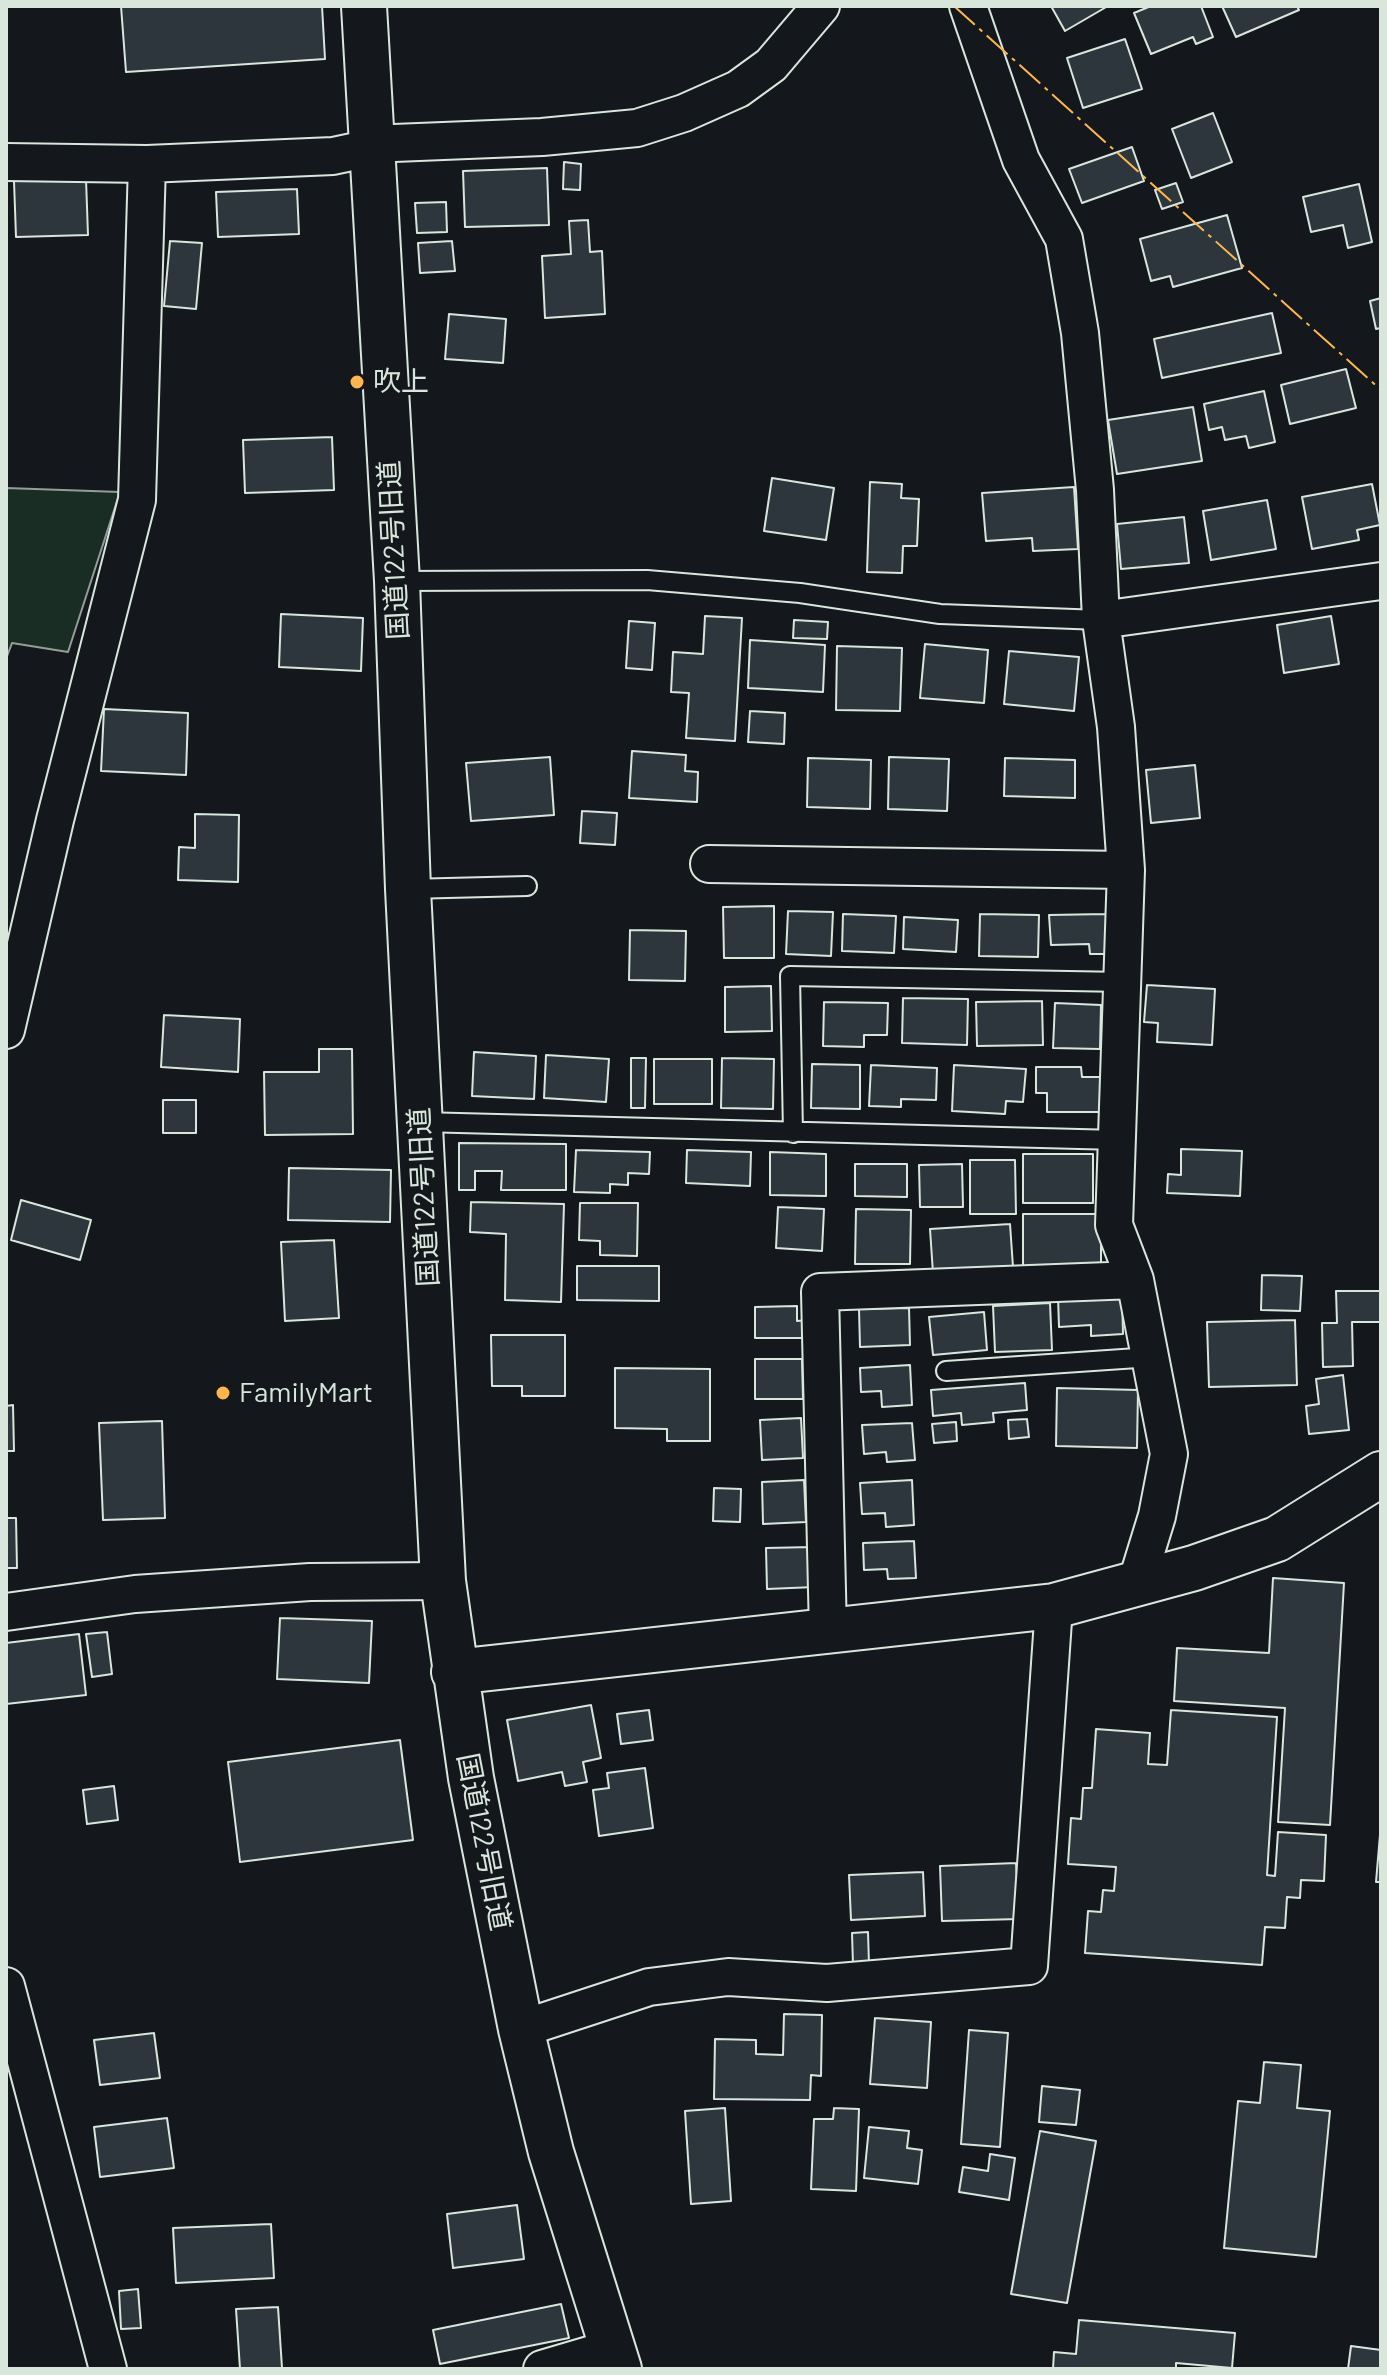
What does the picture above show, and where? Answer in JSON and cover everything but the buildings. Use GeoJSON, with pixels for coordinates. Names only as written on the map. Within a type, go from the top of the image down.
{"type":"FeatureCollection","features":[{"type":"Feature","properties":{"kind":"street","name":"国道122号旧道"},"geometry":{"type":"LineString","coordinates":[[364,6],[397,581],[408,889],[443,1581],[454,1672],[521,2029],[551,2152],[616,2358]]}},
{"type":"Feature","properties":{"kind":"street"},"geometry":{"type":"LineString","coordinates":[[6,162],[147,164],[333,156],[394,143],[542,137],[637,128],[684,113],[738,89],[771,65],[821,6]]}},
{"type":"Feature","properties":{"kind":"street"},"geometry":{"type":"LineString","coordinates":[[968,6],[1021,160],[1064,239],[1080,333],[1095,490],[1101,620],[1116,727],[1126,870],[1114,1225],[1135,1280],[1169,1454],[1157,1516],[1137,1581]]}},
{"type":"Feature","properties":{"kind":"street"},"geometry":{"type":"LineString","coordinates":[[6,1030],[55,820],[137,500],[147,164]]}},
{"type":"Feature","properties":{"kind":"street"},"geometry":{"type":"LineString","coordinates":[[1101,620],[1381,581]]}},
{"type":"Feature","properties":{"kind":"street"},"geometry":{"type":"LineString","coordinates":[[709,864],[1126,870]]}},
{"type":"Feature","properties":{"kind":"street"},"geometry":{"type":"LineString","coordinates":[[828,1633],[820,1292],[1135,1280]]}},
{"type":"Feature","properties":{"kind":"street"},"geometry":{"type":"LineString","coordinates":[[454,1672],[1054,1606],[1194,1568],[1277,1539],[1381,1474]]}},
{"type":"Feature","properties":{"kind":"street"},"geometry":{"type":"LineString","coordinates":[[6,1612],[151,1593],[310,1582],[443,1581]]}},
{"type":"Feature","properties":{"kind":"street"},"geometry":{"type":"LineString","coordinates":[[521,2029],[649,1987],[728,1977],[827,1983],[1029,1966],[1054,1606]]}},
{"type":"Feature","properties":{"kind":"street"},"geometry":{"type":"LineString","coordinates":[[6,1986],[108,2369]]}},
{"type":"Feature","properties":{"kind":"street"},"geometry":{"type":"LineString","coordinates":[[542,2369],[616,2358]]}},
{"type":"Feature","properties":{"kind":"lane"},"geometry":{"type":"LineString","coordinates":[[397,581],[647,580],[800,593],[940,614],[1101,620]]}},
{"type":"Feature","properties":{"kind":"lane"},"geometry":{"type":"LineString","coordinates":[[408,889],[527,886]]}},
{"type":"Feature","properties":{"kind":"lane"},"geometry":{"type":"LineString","coordinates":[[793,1133],[790,976],[1124,982]]}},
{"type":"Feature","properties":{"kind":"lane"},"geometry":{"type":"LineString","coordinates":[[420,1122],[1118,1140]]}},
{"type":"Feature","properties":{"kind":"lane"},"geometry":{"type":"LineString","coordinates":[[946,1371],[1152,1357]]}},
{"type":"Feature","properties":{"kind":"green space"},"geometry":{"type":"Polygon","coordinates":[[[6,488],[120,492],[68,652],[12,643],[6,659],[6,488]]]}},
{"type":"Feature","properties":{"kind":"power"},"geometry":{"type":"LineString","coordinates":[[954,6],[1381,390]]}},
{"type":"Feature","properties":{"kind":"place","name":"吹上"},"geometry":{"type":"Point","coordinates":[357,382]}},
{"type":"Feature","properties":{"kind":"place","name":"FamilyMart"},"geometry":{"type":"Point","coordinates":[223,1393]}}]}
